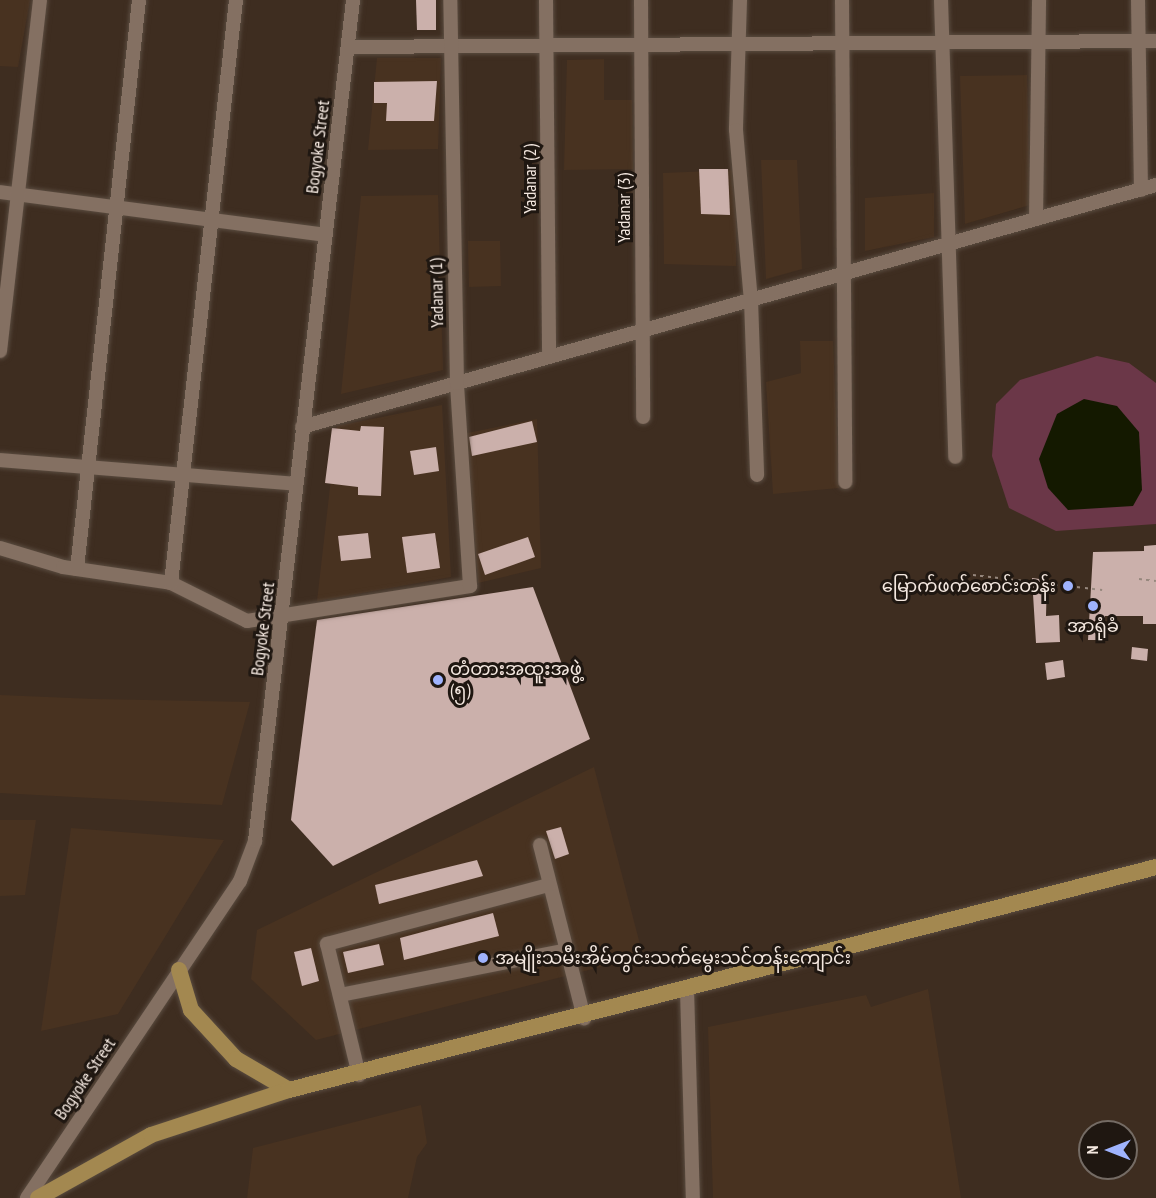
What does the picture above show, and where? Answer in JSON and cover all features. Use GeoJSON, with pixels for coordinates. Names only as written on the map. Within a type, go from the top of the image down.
{"type":"FeatureCollection","features":[{"type":"Feature","properties":{"kind":"main road"},"geometry":{"type":"LineString","coordinates":[[38,1198],[151,1135],[289,1090],[359,1075],[584,1018],[687,988],[1156,867]]}},
{"type":"Feature","properties":{"kind":"main road"},"geometry":{"type":"LineString","coordinates":[[179,970],[191,1010],[236,1059],[289,1090]]}},
{"type":"Feature","properties":{"kind":"street"},"geometry":{"type":"LineString","coordinates":[[0,351],[7,192],[40,0]]}},
{"type":"Feature","properties":{"kind":"street"},"geometry":{"type":"LineString","coordinates":[[77,569],[112,209],[139,0]]}},
{"type":"Feature","properties":{"kind":"street"},"geometry":{"type":"LineString","coordinates":[[171,583],[237,0]]}},
{"type":"Feature","properties":{"kind":"street","name":"Bogyoke Street"},"geometry":{"type":"LineString","coordinates":[[27,1198],[240,881],[255,840],[283,616],[302,427],[353,0]]}},
{"type":"Feature","properties":{"kind":"street","name":"Yadanar (1)"},"geometry":{"type":"LineString","coordinates":[[283,616],[470,586],[457,382],[449,46],[450,0]]}},
{"type":"Feature","properties":{"kind":"street","name":"Yadanar (2)"},"geometry":{"type":"LineString","coordinates":[[546,0],[549,357]]}},
{"type":"Feature","properties":{"kind":"street","name":"Yadanar (3)"},"geometry":{"type":"LineString","coordinates":[[641,0],[643,417]]}},
{"type":"Feature","properties":{"kind":"street"},"geometry":{"type":"LineString","coordinates":[[740,0],[736,130],[751,300],[757,475]]}},
{"type":"Feature","properties":{"kind":"street"},"geometry":{"type":"LineString","coordinates":[[842,0],[845,482]]}},
{"type":"Feature","properties":{"kind":"street"},"geometry":{"type":"LineString","coordinates":[[940,0],[946,245],[955,458]]}},
{"type":"Feature","properties":{"kind":"street"},"geometry":{"type":"LineString","coordinates":[[1036,219],[1039,0]]}},
{"type":"Feature","properties":{"kind":"street"},"geometry":{"type":"LineString","coordinates":[[1138,0],[1141,190]]}},
{"type":"Feature","properties":{"kind":"street"},"geometry":{"type":"LineString","coordinates":[[348,47],[1156,41]]}},
{"type":"Feature","properties":{"kind":"street"},"geometry":{"type":"LineString","coordinates":[[302,427],[1156,185]]}},
{"type":"Feature","properties":{"kind":"street"},"geometry":{"type":"LineString","coordinates":[[7,192],[112,209],[213,218],[325,235]]}},
{"type":"Feature","properties":{"kind":"street"},"geometry":{"type":"LineString","coordinates":[[0,460],[296,484]]}},
{"type":"Feature","properties":{"kind":"street"},"geometry":{"type":"LineString","coordinates":[[0,548],[77,569],[171,583],[247,621],[283,616]]}},
{"type":"Feature","properties":{"kind":"street"},"geometry":{"type":"LineString","coordinates":[[540,845],[584,1018]]}},
{"type":"Feature","properties":{"kind":"street"},"geometry":{"type":"LineString","coordinates":[[359,1075],[327,944],[331,941],[549,885]]}},
{"type":"Feature","properties":{"kind":"street"},"geometry":{"type":"LineString","coordinates":[[340,995],[567,950]]}},
{"type":"Feature","properties":{"kind":"street"},"geometry":{"type":"LineString","coordinates":[[687,988],[693,1198]]}},
{"type":"Feature","properties":{"kind":"path"},"geometry":{"type":"LineString","coordinates":[[973,575],[1102,591]]}},
{"type":"Feature","properties":{"kind":"path"},"geometry":{"type":"LineString","coordinates":[[1139,579],[1156,581]]}},
{"type":"Feature","properties":{"kind":"shaded area"},"geometry":{"type":"Polygon","coordinates":[[[0,0],[30,0],[18,67],[0,66],[0,0]]]}},
{"type":"Feature","properties":{"kind":"shaded area"},"geometry":{"type":"Polygon","coordinates":[[[377,58],[441,58],[438,149],[368,150],[377,58]]]}},
{"type":"Feature","properties":{"kind":"shaded area"},"geometry":{"type":"Polygon","coordinates":[[[604,59],[604,100],[632,100],[633,169],[564,170],[567,60],[604,59]]]}},
{"type":"Feature","properties":{"kind":"shaded area"},"geometry":{"type":"Polygon","coordinates":[[[1027,75],[1030,205],[965,224],[960,76],[1027,75]]]}},
{"type":"Feature","properties":{"kind":"shaded area"},"geometry":{"type":"Polygon","coordinates":[[[761,160],[797,160],[802,269],[766,279],[761,160]]]}},
{"type":"Feature","properties":{"kind":"shaded area"},"geometry":{"type":"Polygon","coordinates":[[[736,170],[736,266],[664,264],[663,173],[736,170]]]}},
{"type":"Feature","properties":{"kind":"shaded area"},"geometry":{"type":"Polygon","coordinates":[[[934,193],[934,237],[865,251],[865,198],[934,193]]]}},
{"type":"Feature","properties":{"kind":"shaded area"},"geometry":{"type":"Polygon","coordinates":[[[438,195],[443,370],[341,394],[361,196],[438,195]]]}},
{"type":"Feature","properties":{"kind":"shaded area"},"geometry":{"type":"Polygon","coordinates":[[[468,241],[500,241],[501,286],[469,287],[468,241]]]}},
{"type":"Feature","properties":{"kind":"shaded area"},"geometry":{"type":"Polygon","coordinates":[[[800,341],[833,341],[839,488],[773,494],[766,382],[801,373],[800,341]]]}},
{"type":"Feature","properties":{"kind":"shaded area"},"geometry":{"type":"Polygon","coordinates":[[[1097,356],[1129,363],[1156,383],[1156,524],[1056,531],[1009,508],[992,456],[996,404],[1020,380],[1097,356]]]}},
{"type":"Feature","properties":{"kind":"shaded area"},"geometry":{"type":"Polygon","coordinates":[[[1084,399],[1117,406],[1139,432],[1142,490],[1133,506],[1068,510],[1048,488],[1039,459],[1057,414],[1084,399]]]}},
{"type":"Feature","properties":{"kind":"shaded area"},"geometry":{"type":"Polygon","coordinates":[[[442,405],[451,577],[317,601],[337,426],[442,405]]]}},
{"type":"Feature","properties":{"kind":"shaded area"},"geometry":{"type":"Polygon","coordinates":[[[537,419],[541,568],[478,583],[467,433],[537,419]]]}},
{"type":"Feature","properties":{"kind":"shaded area"},"geometry":{"type":"Polygon","coordinates":[[[0,695],[250,702],[222,805],[0,793],[0,695]]]}},
{"type":"Feature","properties":{"kind":"shaded area","name":"အမျိုးသမီးအိမ်တွင်းသက်မွေးသင်တန်းကျောင်း"},"geometry":{"type":"Polygon","coordinates":[[[594,767],[643,956],[316,1040],[251,979],[257,930],[594,767]]]}},
{"type":"Feature","properties":{"kind":"shaded area"},"geometry":{"type":"Polygon","coordinates":[[[0,820],[36,820],[25,895],[0,896],[0,820]]]}},
{"type":"Feature","properties":{"kind":"shaded area"},"geometry":{"type":"Polygon","coordinates":[[[71,828],[224,840],[118,1014],[41,1031],[71,828]]]}},
{"type":"Feature","properties":{"kind":"shaded area"},"geometry":{"type":"Polygon","coordinates":[[[928,989],[961,1198],[713,1198],[708,1027],[866,995],[871,1007],[928,989]]]}},
{"type":"Feature","properties":{"kind":"shaded area"},"geometry":{"type":"Polygon","coordinates":[[[421,1105],[427,1143],[417,1157],[408,1198],[247,1198],[253,1148],[421,1105]]]}},
{"type":"Feature","properties":{"kind":"building"},"geometry":{"type":"Polygon","coordinates":[[[416,0],[436,0],[436,30],[417,30],[416,0]]]}},
{"type":"Feature","properties":{"kind":"building"},"geometry":{"type":"Polygon","coordinates":[[[437,81],[434,121],[386,121],[387,103],[374,103],[374,82],[437,81]]]}},
{"type":"Feature","properties":{"kind":"building"},"geometry":{"type":"Polygon","coordinates":[[[699,169],[728,169],[730,215],[701,214],[699,169]]]}},
{"type":"Feature","properties":{"kind":"building"},"geometry":{"type":"Polygon","coordinates":[[[532,421],[537,442],[472,456],[469,437],[532,421]]]}},
{"type":"Feature","properties":{"kind":"building"},"geometry":{"type":"Polygon","coordinates":[[[361,426],[384,427],[381,496],[358,495],[358,487],[325,483],[332,428],[360,431],[361,426]]]}},
{"type":"Feature","properties":{"kind":"building"},"geometry":{"type":"Polygon","coordinates":[[[436,447],[439,471],[414,475],[410,451],[436,447]]]}},
{"type":"Feature","properties":{"kind":"building"},"geometry":{"type":"Polygon","coordinates":[[[368,533],[371,558],[341,561],[338,536],[368,533]]]}},
{"type":"Feature","properties":{"kind":"building"},"geometry":{"type":"Polygon","coordinates":[[[435,533],[440,568],[407,573],[402,537],[435,533]]]}},
{"type":"Feature","properties":{"kind":"building"},"geometry":{"type":"Polygon","coordinates":[[[528,537],[535,557],[485,575],[478,554],[528,537]]]}},
{"type":"Feature","properties":{"kind":"building"},"geometry":{"type":"Polygon","coordinates":[[[1156,545],[1156,624],[1143,624],[1143,616],[1105,616],[1103,640],[1088,640],[1093,552],[1144,551],[1144,546],[1156,545]]]}},
{"type":"Feature","properties":{"kind":"building"},"geometry":{"type":"Polygon","coordinates":[[[1032,578],[1047,580],[1046,616],[1059,615],[1060,642],[1036,643],[1032,578]]]}},
{"type":"Feature","properties":{"kind":"building","name":"တံတားအထူးအဖွဲ့ (၅)"},"geometry":{"type":"Polygon","coordinates":[[[533,587],[590,739],[333,866],[291,820],[317,620],[533,587]]]}},
{"type":"Feature","properties":{"kind":"building"},"geometry":{"type":"Polygon","coordinates":[[[1132,647],[1148,649],[1147,661],[1131,659],[1132,647]]]}},
{"type":"Feature","properties":{"kind":"building"},"geometry":{"type":"Polygon","coordinates":[[[1063,660],[1065,677],[1047,680],[1045,663],[1063,660]]]}},
{"type":"Feature","properties":{"kind":"building"},"geometry":{"type":"Polygon","coordinates":[[[561,827],[569,854],[555,859],[546,831],[561,827]]]}},
{"type":"Feature","properties":{"kind":"building"},"geometry":{"type":"Polygon","coordinates":[[[477,860],[483,876],[379,904],[375,885],[477,860]]]}},
{"type":"Feature","properties":{"kind":"building"},"geometry":{"type":"Polygon","coordinates":[[[493,913],[499,936],[404,960],[400,938],[493,913]]]}},
{"type":"Feature","properties":{"kind":"building"},"geometry":{"type":"Polygon","coordinates":[[[379,944],[384,965],[348,973],[343,952],[379,944]]]}},
{"type":"Feature","properties":{"kind":"building"},"geometry":{"type":"Polygon","coordinates":[[[311,948],[319,981],[302,986],[294,952],[311,948]]]}},
{"type":"Feature","properties":{"kind":"place","name":"မြောက်ဖက်စောင်းတန်း"},"geometry":{"type":"Point","coordinates":[1068,586]}},
{"type":"Feature","properties":{"kind":"place","name":"အာရုံခံ"},"geometry":{"type":"Point","coordinates":[1093,606]}},
{"type":"Feature","properties":{"kind":"place","name":"တံတားအထူးအဖွဲ့ (၅)"},"geometry":{"type":"Point","coordinates":[438,680]}},
{"type":"Feature","properties":{"kind":"place","name":"အမျိုးသမီးအိမ်တွင်းသက်မွေးသင်တန်းကျောင်း"},"geometry":{"type":"Point","coordinates":[483,958]}}]}
